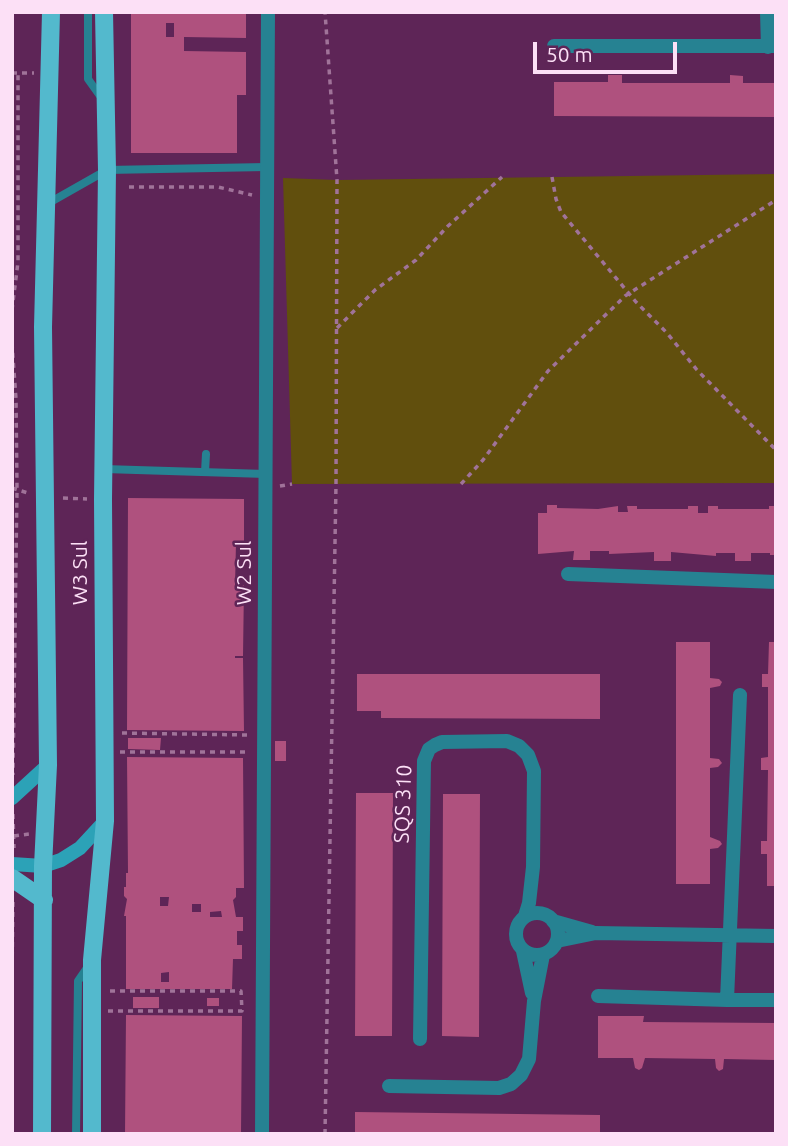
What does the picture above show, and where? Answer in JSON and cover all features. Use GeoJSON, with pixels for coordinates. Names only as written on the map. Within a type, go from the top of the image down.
{"type":"FeatureCollection","features":[{"type":"Feature","properties":{"kind":"main road","name":"W3 Sul"},"geometry":{"type":"LineString","coordinates":[[42,1134],[43,866],[48,765],[43,340],[51,12]]}},
{"type":"Feature","properties":{"kind":"main road","name":"W3 Sul"},"geometry":{"type":"LineString","coordinates":[[92,1134],[92,960],[105,821],[107,170],[104,12]]}},
{"type":"Feature","properties":{"kind":"main road"},"geometry":{"type":"LineString","coordinates":[[12,797],[48,765]]}},
{"type":"Feature","properties":{"kind":"main road"},"geometry":{"type":"LineString","coordinates":[[13,872],[43,866],[69,856],[105,821]]}},
{"type":"Feature","properties":{"kind":"main road"},"geometry":{"type":"LineString","coordinates":[[13,872],[44,900]]}},
{"type":"Feature","properties":{"kind":"street","name":"W2 Sul"},"geometry":{"type":"LineString","coordinates":[[262,1134],[268,12]]}},
{"type":"Feature","properties":{"kind":"street"},"geometry":{"type":"LineString","coordinates":[[554,46],[772,47],[767,12]]}},
{"type":"Feature","properties":{"kind":"street"},"geometry":{"type":"LineString","coordinates":[[568,574],[776,582]]}},
{"type":"Feature","properties":{"kind":"street"},"geometry":{"type":"LineString","coordinates":[[727,1000],[740,695]]}},
{"type":"Feature","properties":{"kind":"street","name":"SQS 310"},"geometry":{"type":"LineString","coordinates":[[420,1039],[424,761],[429,749],[442,742],[507,741],[519,746],[528,755],[534,771],[533,867],[529,902],[525,916],[518,923],[515,933],[517,944],[523,951],[534,1001]]}},
{"type":"Feature","properties":{"kind":"street","name":"SQS 310"},"geometry":{"type":"LineString","coordinates":[[533,867],[549,917],[558,930],[557,941]]}},
{"type":"Feature","properties":{"kind":"street"},"geometry":{"type":"LineString","coordinates":[[525,916],[535,913],[596,933]]}},
{"type":"Feature","properties":{"kind":"street"},"geometry":{"type":"LineString","coordinates":[[523,951],[533,956],[542,955],[554,947],[557,941],[596,933],[776,936]]}},
{"type":"Feature","properties":{"kind":"street","name":"SQS 310"},"geometry":{"type":"LineString","coordinates":[[389,1086],[499,1088],[512,1084],[521,1075],[529,1059],[534,1001],[542,955]]}},
{"type":"Feature","properties":{"kind":"street"},"geometry":{"type":"LineString","coordinates":[[598,996],[776,1000]]}},
{"type":"Feature","properties":{"kind":"lane"},"geometry":{"type":"LineString","coordinates":[[88,12],[88,79],[104,103]]}},
{"type":"Feature","properties":{"kind":"lane"},"geometry":{"type":"LineString","coordinates":[[47,204],[107,170],[266,167]]}},
{"type":"Feature","properties":{"kind":"lane"},"geometry":{"type":"LineString","coordinates":[[205,472],[206,454]]}},
{"type":"Feature","properties":{"kind":"lane"},"geometry":{"type":"LineString","coordinates":[[104,469],[265,474]]}},
{"type":"Feature","properties":{"kind":"lane"},"geometry":{"type":"LineString","coordinates":[[76,1134],[78,981],[92,960]]}},
{"type":"Feature","properties":{"kind":"path"},"geometry":{"type":"LineString","coordinates":[[325,12],[337,180],[325,1134]]}},
{"type":"Feature","properties":{"kind":"path"},"geometry":{"type":"LineString","coordinates":[[12,310],[18,262],[18,72]]}},
{"type":"Feature","properties":{"kind":"path"},"geometry":{"type":"LineString","coordinates":[[12,179],[18,176]]}},
{"type":"Feature","properties":{"kind":"path"},"geometry":{"type":"LineString","coordinates":[[337,328],[375,290],[416,260],[448,226],[502,177]]}},
{"type":"Feature","properties":{"kind":"path"},"geometry":{"type":"LineString","coordinates":[[552,177],[561,212],[697,370],[776,450]]}},
{"type":"Feature","properties":{"kind":"path"},"geometry":{"type":"LineString","coordinates":[[130,187],[218,187],[244,194],[266,195]]}},
{"type":"Feature","properties":{"kind":"path"},"geometry":{"type":"LineString","coordinates":[[461,484],[548,371],[629,293],[776,200]]}},
{"type":"Feature","properties":{"kind":"path"},"geometry":{"type":"LineString","coordinates":[[12,343],[16,425],[12,977]]}},
{"type":"Feature","properties":{"kind":"path"},"geometry":{"type":"LineString","coordinates":[[104,733],[247,734],[246,752],[104,752]]}},
{"type":"Feature","properties":{"kind":"path"},"geometry":{"type":"LineString","coordinates":[[92,991],[241,991],[242,1011],[92,1011]]}},
{"type":"Feature","properties":{"kind":"shaded area"},"geometry":{"type":"Polygon","coordinates":[[[776,174],[776,483],[292,484],[283,178],[337,180],[776,174]]]}},
{"type":"Feature","properties":{"kind":"building"},"geometry":{"type":"Polygon","coordinates":[[[131,12],[246,12],[246,38],[184,37],[184,51],[246,52],[246,95],[237,95],[237,153],[131,153],[131,12]],[[166,23],[166,37],[174,37],[174,23],[166,23]]]}},
{"type":"Feature","properties":{"kind":"building"},"geometry":{"type":"Polygon","coordinates":[[[608,75],[622,75],[622,83],[730,83],[730,75],[743,76],[743,83],[776,83],[776,117],[554,116],[554,82],[608,82],[608,75]]]}},
{"type":"Feature","properties":{"kind":"building"},"geometry":{"type":"Polygon","coordinates":[[[128,498],[244,499],[244,543],[236,543],[235,585],[244,585],[243,656],[235,658],[243,658],[244,731],[127,730],[128,498]]]}},
{"type":"Feature","properties":{"kind":"building"},"geometry":{"type":"Polygon","coordinates":[[[547,505],[557,505],[557,508],[598,509],[618,506],[618,512],[628,512],[627,506],[637,506],[637,509],[688,509],[688,506],[698,506],[698,513],[708,513],[708,506],[718,506],[718,509],[769,509],[769,506],[776,506],[776,555],[751,553],[751,561],[735,561],[735,553],[716,553],[716,556],[671,552],[671,561],[654,561],[654,552],[609,554],[609,551],[590,551],[590,560],[573,560],[574,551],[538,554],[538,513],[547,513],[547,505]]]}},
{"type":"Feature","properties":{"kind":"building"},"geometry":{"type":"Polygon","coordinates":[[[676,642],[710,642],[710,678],[722,682],[720,686],[710,688],[710,758],[719,759],[722,763],[718,767],[710,768],[710,837],[722,844],[718,848],[710,849],[710,884],[676,884],[676,642]]]}},
{"type":"Feature","properties":{"kind":"building"},"geometry":{"type":"Polygon","coordinates":[[[769,642],[776,642],[776,886],[767,886],[767,854],[761,854],[761,841],[767,841],[768,770],[761,770],[761,758],[768,757],[768,687],[762,687],[762,674],[768,674],[769,642]]]}},
{"type":"Feature","properties":{"kind":"building"},"geometry":{"type":"Polygon","coordinates":[[[357,674],[600,674],[600,719],[381,718],[381,711],[357,711],[357,674]]]}},
{"type":"Feature","properties":{"kind":"building"},"geometry":{"type":"Polygon","coordinates":[[[128,738],[161,738],[160,750],[128,749],[128,738]]]}},
{"type":"Feature","properties":{"kind":"building"},"geometry":{"type":"Polygon","coordinates":[[[275,741],[286,741],[286,761],[275,761],[275,741]]]}},
{"type":"Feature","properties":{"kind":"building"},"geometry":{"type":"Polygon","coordinates":[[[127,757],[243,758],[244,888],[236,888],[236,897],[233,900],[236,917],[243,917],[243,931],[237,931],[237,945],[242,945],[242,959],[233,959],[232,989],[126,989],[124,916],[127,899],[124,896],[124,887],[128,873],[127,757]],[[160,897],[160,906],[168,906],[169,897],[160,897]],[[192,904],[192,912],[201,912],[201,904],[192,904]],[[221,911],[210,912],[210,917],[222,917],[221,911]],[[169,972],[161,973],[161,982],[169,982],[169,972]]]}},
{"type":"Feature","properties":{"kind":"building"},"geometry":{"type":"Polygon","coordinates":[[[356,793],[393,793],[392,1036],[355,1036],[356,793]]]}},
{"type":"Feature","properties":{"kind":"building"},"geometry":{"type":"Polygon","coordinates":[[[443,794],[480,794],[479,1037],[442,1036],[443,794]]]}},
{"type":"Feature","properties":{"kind":"building"},"geometry":{"type":"Polygon","coordinates":[[[133,997],[159,997],[159,1008],[133,1008],[133,997]]]}},
{"type":"Feature","properties":{"kind":"building"},"geometry":{"type":"Polygon","coordinates":[[[207,998],[219,998],[219,1006],[207,1006],[207,998]]]}},
{"type":"Feature","properties":{"kind":"building"},"geometry":{"type":"Polygon","coordinates":[[[126,1015],[242,1016],[241,1134],[125,1134],[126,1015]]]}},
{"type":"Feature","properties":{"kind":"building"},"geometry":{"type":"Polygon","coordinates":[[[598,1016],[644,1016],[643,1022],[776,1023],[776,1060],[724,1059],[723,1069],[719,1071],[715,1059],[645,1058],[639,1070],[635,1068],[633,1058],[598,1058],[598,1016]]]}},
{"type":"Feature","properties":{"kind":"building"},"geometry":{"type":"Polygon","coordinates":[[[355,1112],[600,1115],[600,1134],[355,1134],[355,1112]]]}}]}
